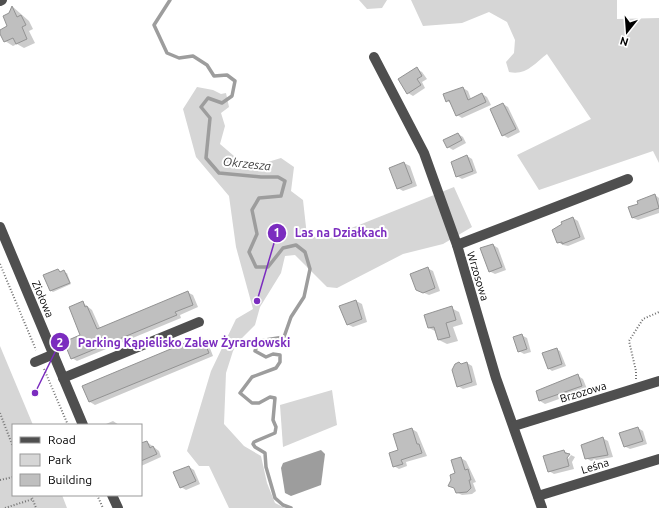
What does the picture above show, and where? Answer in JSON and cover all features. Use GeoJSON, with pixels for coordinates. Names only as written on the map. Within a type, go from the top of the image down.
{"type":"FeatureCollection","features":[{"type":"Feature","properties":{"kind":"street","name":"Wrzosowa"},"geometry":{"type":"LineString","coordinates":[[374,57],[424,152],[457,245],[496,378],[542,508]]}},
{"type":"Feature","properties":{"kind":"street"},"geometry":{"type":"LineString","coordinates":[[457,245],[628,179]]}},
{"type":"Feature","properties":{"kind":"street","name":"Ziołowa"},"geometry":{"type":"LineString","coordinates":[[0,227],[83,424]]}},
{"type":"Feature","properties":{"kind":"street"},"geometry":{"type":"LineString","coordinates":[[63,378],[198,322]]}},
{"type":"Feature","properties":{"kind":"street"},"geometry":{"type":"LineString","coordinates":[[38,361],[54,354]]}},
{"type":"Feature","properties":{"kind":"street","name":"Brzozowa"},"geometry":{"type":"LineString","coordinates":[[514,426],[659,381]]}},
{"type":"Feature","properties":{"kind":"street","name":"Leśna"},"geometry":{"type":"LineString","coordinates":[[538,496],[659,459]]}},
{"type":"Feature","properties":{"kind":"street"},"geometry":{"type":"LineString","coordinates":[[112,496],[118,508]]}},
{"type":"Feature","properties":{"kind":"path"},"geometry":{"type":"LineString","coordinates":[[0,264],[38,361],[68,424]]}},
{"type":"Feature","properties":{"kind":"path"},"geometry":{"type":"LineString","coordinates":[[636,389],[636,370],[629,341],[643,319],[659,312]]}},
{"type":"Feature","properties":{"kind":"path"},"geometry":{"type":"LineString","coordinates":[[0,413],[12,444]]}},
{"type":"Feature","properties":{"kind":"path"},"geometry":{"type":"LineString","coordinates":[[0,480],[12,476]]}},
{"type":"Feature","properties":{"kind":"path"},"geometry":{"type":"LineString","coordinates":[[32,496],[36,508]]}},
{"type":"Feature","properties":{"kind":"path"},"geometry":{"type":"LineString","coordinates":[[97,496],[103,508]]}},
{"type":"Feature","properties":{"kind":"path"},"geometry":{"type":"LineString","coordinates":[[5,508],[33,499]]}},
{"type":"Feature","properties":{"kind":"green space"},"geometry":{"type":"Polygon","coordinates":[[[359,0],[387,0],[382,8],[367,9],[359,0]]]}},
{"type":"Feature","properties":{"kind":"green space"},"geometry":{"type":"Polygon","coordinates":[[[411,0],[617,0],[617,19],[659,18],[659,163],[653,151],[539,190],[517,155],[591,119],[547,54],[530,68],[515,73],[509,72],[506,62],[514,53],[515,40],[507,22],[489,12],[462,23],[423,26],[411,0]]]}},
{"type":"Feature","properties":{"kind":"green space"},"geometry":{"type":"Polygon","coordinates":[[[197,87],[213,90],[221,94],[226,93],[229,107],[221,113],[225,126],[220,144],[248,168],[281,158],[294,167],[291,191],[303,200],[307,236],[338,238],[349,229],[454,187],[472,227],[443,244],[403,254],[337,288],[327,287],[295,255],[285,256],[281,273],[260,307],[255,325],[240,340],[233,351],[226,373],[224,424],[244,446],[261,456],[267,483],[275,503],[285,508],[229,508],[209,466],[199,466],[187,451],[211,371],[236,319],[253,309],[236,247],[229,196],[196,157],[183,109],[197,87]]]}},
{"type":"Feature","properties":{"kind":"green space"},"geometry":{"type":"Polygon","coordinates":[[[0,346],[33,424],[12,424],[12,496],[62,496],[67,508],[0,508],[0,346]]]}},
{"type":"Feature","properties":{"kind":"green space"},"geometry":{"type":"Polygon","coordinates":[[[332,390],[337,425],[283,447],[280,405],[332,390]]]}},
{"type":"Feature","properties":{"kind":"shaded area"},"geometry":{"type":"Polygon","coordinates":[[[321,450],[325,454],[321,485],[291,496],[285,493],[281,468],[283,463],[321,450]]]}},
{"type":"Feature","properties":{"kind":"building"},"geometry":{"type":"Polygon","coordinates":[[[12,6],[17,17],[21,15],[26,25],[22,27],[27,39],[16,44],[13,38],[4,42],[0,34],[0,30],[7,26],[3,16],[9,13],[12,6]]]}},
{"type":"Feature","properties":{"kind":"building"},"geometry":{"type":"Polygon","coordinates":[[[417,67],[422,76],[417,79],[421,85],[407,94],[398,79],[417,67]]]}},
{"type":"Feature","properties":{"kind":"building"},"geometry":{"type":"Polygon","coordinates":[[[463,87],[468,100],[482,93],[486,102],[456,116],[449,100],[446,102],[443,94],[463,87]]]}},
{"type":"Feature","properties":{"kind":"building"},"geometry":{"type":"Polygon","coordinates":[[[503,103],[516,129],[502,136],[490,109],[503,103]]]}},
{"type":"Feature","properties":{"kind":"building"},"geometry":{"type":"Polygon","coordinates":[[[458,133],[462,140],[447,148],[443,140],[458,133]]]}},
{"type":"Feature","properties":{"kind":"building"},"geometry":{"type":"Polygon","coordinates":[[[467,155],[473,171],[456,177],[451,162],[467,155]]]}},
{"type":"Feature","properties":{"kind":"building"},"geometry":{"type":"Polygon","coordinates":[[[404,162],[412,183],[397,189],[389,168],[404,162]]]}},
{"type":"Feature","properties":{"kind":"building"},"geometry":{"type":"Polygon","coordinates":[[[655,194],[659,208],[632,218],[628,207],[638,204],[637,201],[655,194]]]}},
{"type":"Feature","properties":{"kind":"building"},"geometry":{"type":"Polygon","coordinates":[[[573,217],[580,237],[562,244],[562,242],[557,243],[552,230],[562,224],[561,222],[573,217]]]}},
{"type":"Feature","properties":{"kind":"building"},"geometry":{"type":"Polygon","coordinates":[[[493,244],[502,267],[489,272],[480,248],[493,244]]]}},
{"type":"Feature","properties":{"kind":"building"},"geometry":{"type":"Polygon","coordinates":[[[428,267],[435,288],[423,293],[416,290],[410,274],[428,267]]]}},
{"type":"Feature","properties":{"kind":"building"},"geometry":{"type":"Polygon","coordinates":[[[58,269],[60,272],[64,270],[70,283],[50,291],[43,275],[58,269]]]}},
{"type":"Feature","properties":{"kind":"building"},"geometry":{"type":"Polygon","coordinates":[[[188,291],[193,305],[175,312],[177,315],[71,359],[64,342],[80,335],[69,307],[83,301],[85,307],[87,306],[97,329],[188,291]]]}},
{"type":"Feature","properties":{"kind":"building"},"geometry":{"type":"Polygon","coordinates":[[[356,300],[362,319],[347,325],[339,306],[356,300]]]}},
{"type":"Feature","properties":{"kind":"building"},"geometry":{"type":"Polygon","coordinates":[[[452,306],[456,320],[446,323],[450,337],[438,340],[434,327],[428,328],[424,315],[452,306]]]}},
{"type":"Feature","properties":{"kind":"building"},"geometry":{"type":"Polygon","coordinates":[[[522,334],[527,349],[518,352],[513,337],[522,334]]]}},
{"type":"Feature","properties":{"kind":"building"},"geometry":{"type":"Polygon","coordinates":[[[203,339],[209,353],[89,402],[82,386],[185,343],[187,346],[203,339]]]}},
{"type":"Feature","properties":{"kind":"building"},"geometry":{"type":"Polygon","coordinates":[[[557,348],[562,364],[548,369],[542,353],[557,348]]]}},
{"type":"Feature","properties":{"kind":"building"},"geometry":{"type":"Polygon","coordinates":[[[459,362],[461,364],[467,362],[472,382],[457,387],[452,370],[455,364],[459,362]]]}},
{"type":"Feature","properties":{"kind":"building"},"geometry":{"type":"Polygon","coordinates":[[[578,374],[582,386],[539,401],[536,391],[578,374]]]}},
{"type":"Feature","properties":{"kind":"building"},"geometry":{"type":"Polygon","coordinates":[[[638,427],[643,441],[624,447],[619,433],[638,427]]]}},
{"type":"Feature","properties":{"kind":"building"},"geometry":{"type":"Polygon","coordinates":[[[412,428],[417,444],[419,444],[422,453],[401,460],[403,464],[393,467],[389,453],[398,450],[393,434],[412,428]]]}},
{"type":"Feature","properties":{"kind":"building"},"geometry":{"type":"Polygon","coordinates":[[[603,437],[608,455],[585,459],[581,445],[603,437]]]}},
{"type":"Feature","properties":{"kind":"building"},"geometry":{"type":"Polygon","coordinates":[[[147,441],[150,448],[153,446],[157,454],[142,461],[142,443],[147,441]]]}},
{"type":"Feature","properties":{"kind":"building"},"geometry":{"type":"Polygon","coordinates":[[[564,450],[565,453],[570,454],[567,458],[569,466],[548,472],[543,456],[564,450]]]}},
{"type":"Feature","properties":{"kind":"building"},"geometry":{"type":"Polygon","coordinates":[[[461,457],[465,470],[468,469],[471,480],[469,480],[471,488],[467,492],[456,493],[454,488],[448,486],[451,480],[450,475],[455,473],[451,460],[461,457]]]}},
{"type":"Feature","properties":{"kind":"building"},"geometry":{"type":"Polygon","coordinates":[[[189,466],[196,481],[180,488],[173,472],[189,466]]]}},
{"type":"Feature","properties":{"kind":"waterway","name":"Okrzesza"},"geometry":{"type":"LineString","coordinates":[[170,0],[154,25],[167,53],[179,58],[193,56],[207,65],[214,76],[227,75],[235,81],[232,96],[222,103],[208,98],[201,107],[210,118],[206,158],[219,173],[278,177],[285,181],[281,196],[259,198],[252,210],[257,234],[249,252],[256,267],[268,267],[283,248],[296,245],[305,252],[310,269],[304,297],[291,317],[284,337],[259,341],[255,351],[266,357],[273,354],[280,355],[280,362],[276,368],[252,377],[240,393],[252,403],[259,403],[270,397],[275,398],[273,420],[276,427],[275,433],[254,442],[253,444],[265,453],[266,467],[275,498],[283,505],[291,508]]}},
{"type":"Feature","properties":{"kind":"place","name":"Las na Działkach"},"geometry":{"type":"Point","coordinates":[257,301]}},
{"type":"Feature","properties":{"kind":"place","name":"Parking Kąpielisko Zalew Żyrardowski"},"geometry":{"type":"Point","coordinates":[35,393]}}]}
